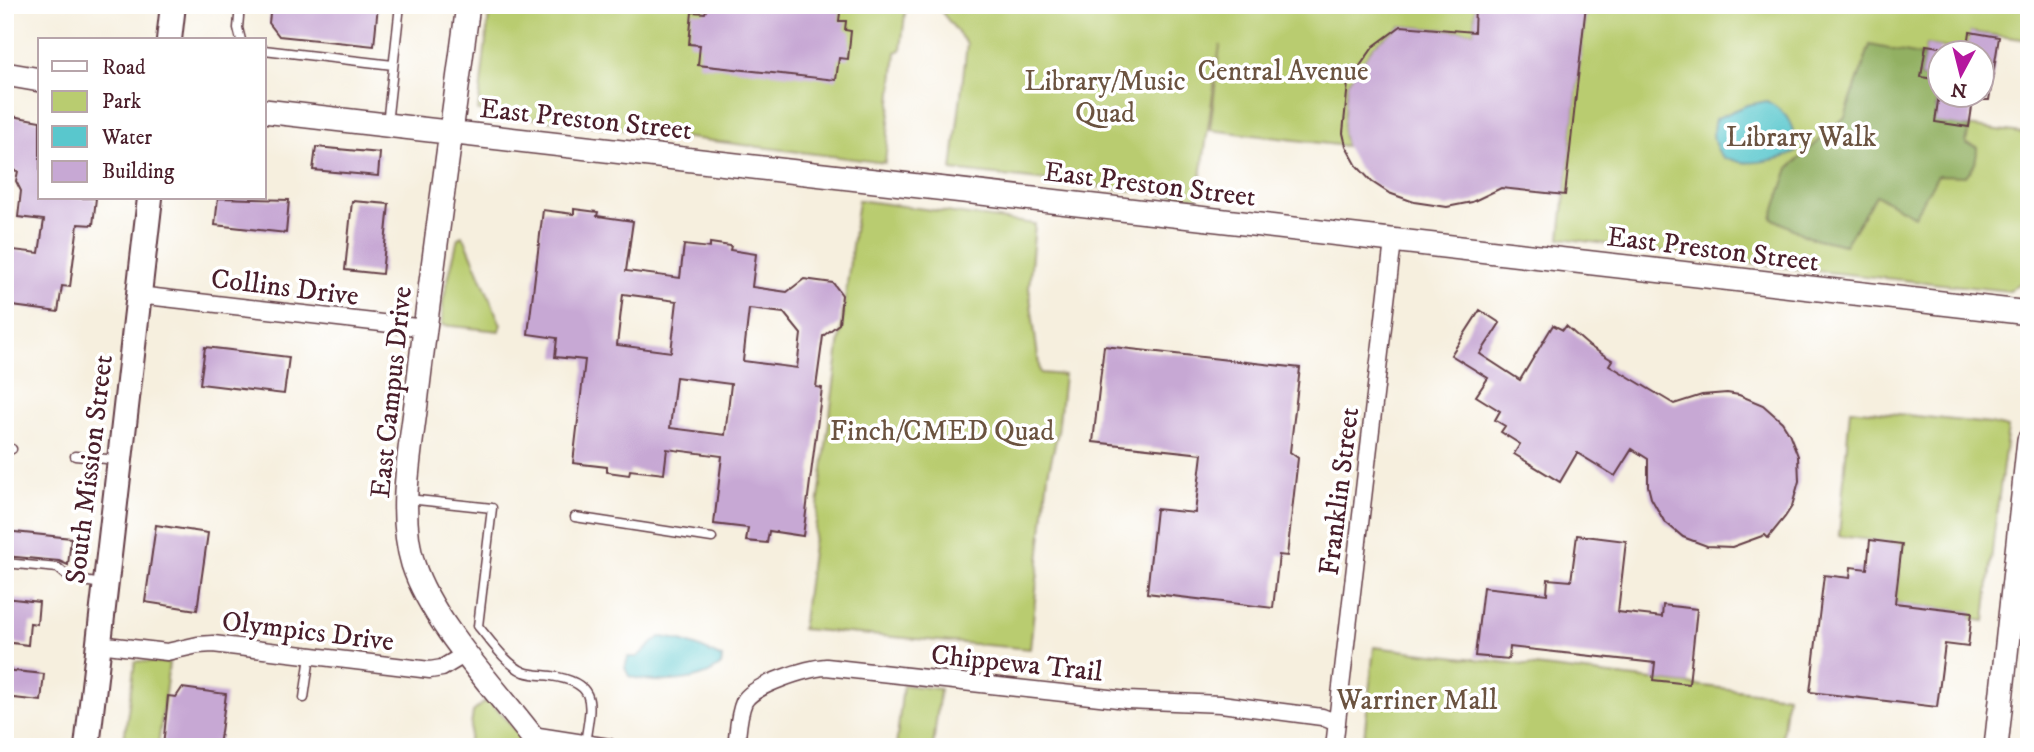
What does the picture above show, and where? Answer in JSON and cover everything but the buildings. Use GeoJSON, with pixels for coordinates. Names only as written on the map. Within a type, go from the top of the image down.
{"type":"FeatureCollection","features":[{"type":"Feature","properties":{"kind":"main road"},"geometry":{"type":"LineString","coordinates":[[169,38],[173,5]]}},
{"type":"Feature","properties":{"kind":"main road","name":"South Mission Street"},"geometry":{"type":"LineString","coordinates":[[87,747],[150,200]]}},
{"type":"Feature","properties":{"kind":"street","name":"East Campus Drive"},"geometry":{"type":"LineString","coordinates":[[468,5],[425,328],[407,499],[407,532],[413,563],[433,606],[536,741]]}},
{"type":"Feature","properties":{"kind":"street"},"geometry":{"type":"LineString","coordinates":[[5,74],[38,80]]}},
{"type":"Feature","properties":{"kind":"street","name":"East Preston Street"},"geometry":{"type":"LineString","coordinates":[[266,111],[2029,313]]}},
{"type":"Feature","properties":{"kind":"street","name":"Franklin Street"},"geometry":{"type":"LineString","coordinates":[[1334,747],[1393,241]]}},
{"type":"Feature","properties":{"kind":"street","name":"Collins Drive"},"geometry":{"type":"LineString","coordinates":[[138,295],[425,328]]}},
{"type":"Feature","properties":{"kind":"street"},"geometry":{"type":"LineString","coordinates":[[1996,747],[2029,440]]}},
{"type":"Feature","properties":{"kind":"street","name":"Olympics Drive"},"geometry":{"type":"LineString","coordinates":[[98,644],[167,652],[213,644],[430,670],[442,668],[467,653]]}},
{"type":"Feature","properties":{"kind":"street","name":"Chippewa Trail"},"geometry":{"type":"LineString","coordinates":[[736,747],[743,704],[750,694],[787,678],[826,667],[1127,700],[1221,704],[1322,717],[1337,723]]}},
{"type":"Feature","properties":{"kind":"street"},"geometry":{"type":"LineString","coordinates":[[536,741],[609,747]]}},
{"type":"Feature","properties":{"kind":"lane"},"geometry":{"type":"LineString","coordinates":[[240,5],[238,29],[240,38]]}},
{"type":"Feature","properties":{"kind":"lane"},"geometry":{"type":"LineString","coordinates":[[387,125],[400,5]]}},
{"type":"Feature","properties":{"kind":"lane"},"geometry":{"type":"LineString","coordinates":[[266,50],[393,65]]}},
{"type":"Feature","properties":{"kind":"lane"},"geometry":{"type":"LineString","coordinates":[[75,456],[120,460]]}},
{"type":"Feature","properties":{"kind":"lane"},"geometry":{"type":"LineString","coordinates":[[407,499],[492,508],[478,626],[507,658],[524,672],[564,678],[581,684],[591,705],[585,743]]}},
{"type":"Feature","properties":{"kind":"lane"},"geometry":{"type":"LineString","coordinates":[[575,517],[712,538]]}},
{"type":"Feature","properties":{"kind":"lane"},"geometry":{"type":"LineString","coordinates":[[5,563],[58,568],[71,579],[105,584]]}},
{"type":"Feature","properties":{"kind":"lane"},"geometry":{"type":"LineString","coordinates":[[304,698],[310,656]]}},
{"type":"Feature","properties":{"kind":"green space"},"geometry":{"type":"Polygon","coordinates":[[[490,5],[906,5],[901,50],[896,52],[885,163],[478,111],[490,5]]]}},
{"type":"Feature","properties":{"kind":"green space","name":"Library/Music Quad"},"geometry":{"type":"Polygon","coordinates":[[[936,5],[1475,5],[1474,32],[1401,26],[1374,46],[1348,83],[1343,133],[1346,146],[1210,130],[1220,45],[1198,198],[952,170],[967,44],[936,5]]]}},
{"type":"Feature","properties":{"kind":"green space","name":"Library Walk"},"geometry":{"type":"Polygon","coordinates":[[[1586,5],[2029,5],[2029,40],[1971,32],[1970,38],[1926,38],[1921,77],[1926,78],[1926,108],[1936,108],[1935,122],[2029,134],[2029,240],[2023,281],[2009,291],[1797,269],[1560,238],[1586,5]]]}},
{"type":"Feature","properties":{"kind":"green space"},"geometry":{"type":"Polygon","coordinates":[[[1870,45],[1924,56],[1921,77],[1926,78],[1926,108],[1936,108],[1935,121],[1969,127],[1966,144],[1977,147],[1975,163],[1965,176],[1938,175],[1914,216],[1876,195],[1845,245],[1808,237],[1772,218],[1789,168],[1845,117],[1870,45]]]}},
{"type":"Feature","properties":{"kind":"green space","name":"Finch/CMED Quad"},"geometry":{"type":"Polygon","coordinates":[[[858,200],[1035,224],[1029,288],[1040,373],[1064,375],[1058,431],[1048,474],[1030,649],[802,629],[858,200]]]}},
{"type":"Feature","properties":{"kind":"green space"},"geometry":{"type":"Polygon","coordinates":[[[462,236],[501,325],[499,331],[442,325],[443,301],[458,238],[462,236]]]}},
{"type":"Feature","properties":{"kind":"green space"},"geometry":{"type":"Polygon","coordinates":[[[1850,409],[2008,428],[1985,621],[1971,619],[1971,612],[1895,603],[1902,544],[1839,536],[1850,409]]]}},
{"type":"Feature","properties":{"kind":"green space","name":"Warriner Mall"},"geometry":{"type":"Polygon","coordinates":[[[1374,647],[1787,696],[1781,747],[1363,747],[1374,647]]]}},
{"type":"Feature","properties":{"kind":"green space"},"geometry":{"type":"Polygon","coordinates":[[[135,661],[169,663],[158,747],[123,747],[135,661]]]}},
{"type":"Feature","properties":{"kind":"green space"},"geometry":{"type":"Polygon","coordinates":[[[903,685],[940,689],[933,747],[896,747],[903,685]]]}},
{"type":"Feature","properties":{"kind":"green space"},"geometry":{"type":"Polygon","coordinates":[[[488,699],[530,747],[468,747],[473,712],[488,699]]]}},
{"type":"Feature","properties":{"kind":"water"},"geometry":{"type":"Polygon","coordinates":[[[1767,101],[1789,121],[1796,152],[1761,162],[1724,159],[1714,140],[1715,119],[1747,105],[1767,101]]]}},
{"type":"Feature","properties":{"kind":"water"},"geometry":{"type":"Polygon","coordinates":[[[660,637],[707,651],[722,658],[721,665],[701,676],[677,681],[651,681],[629,676],[625,668],[628,657],[637,657],[660,637]]]}},
{"type":"Feature","properties":{"kind":"park label","name":"Central Avenue"},"geometry":{"type":"Point","coordinates":[1283,70]}}]}
